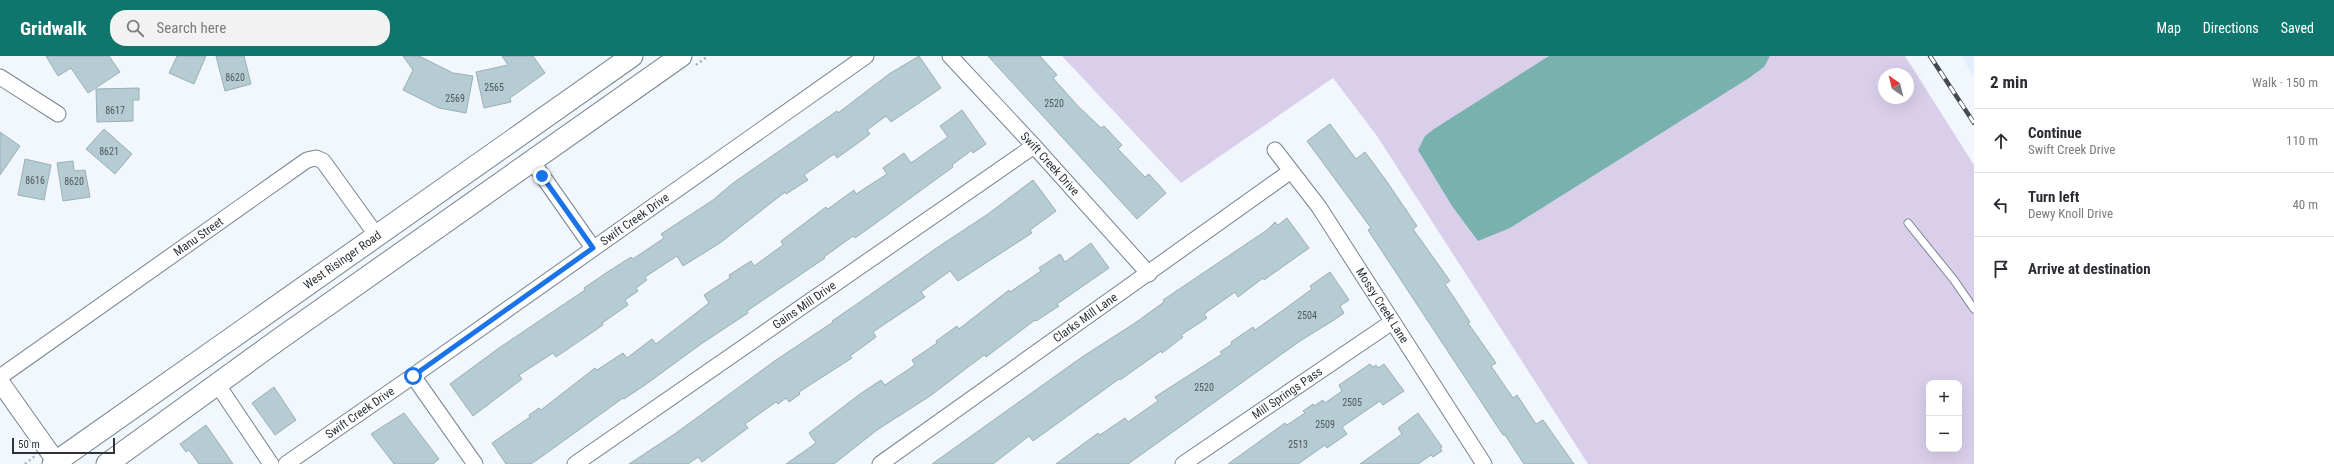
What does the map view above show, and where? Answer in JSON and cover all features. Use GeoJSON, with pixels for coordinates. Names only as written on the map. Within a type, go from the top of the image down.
{"type":"FeatureCollection","features":[{"type":"Feature","properties":{"kind":"main road","name":"West Risinger Road"},"geometry":{"type":"LineString","coordinates":[[56,463],[632,56]]}},
{"type":"Feature","properties":{"kind":"main road"},"geometry":{"type":"LineString","coordinates":[[107,464],[217,384],[680,56]]}},
{"type":"Feature","properties":{"kind":"street","name":"Swift Creek Drive"},"geometry":{"type":"LineString","coordinates":[[286,464],[866,56]]}},
{"type":"Feature","properties":{"kind":"street","name":"Swift Creek Drive"},"geometry":{"type":"LineString","coordinates":[[950,56],[1034,146],[1149,274]]}},
{"type":"Feature","properties":{"kind":"street"},"geometry":{"type":"LineString","coordinates":[[0,77],[58,114]]}},
{"type":"Feature","properties":{"kind":"street","name":"Gains Mill Drive"},"geometry":{"type":"LineString","coordinates":[[575,464],[1034,146]]}},
{"type":"Feature","properties":{"kind":"street","name":"Mossy Creek Lane"},"geometry":{"type":"LineString","coordinates":[[1275,150],[1319,207],[1481,463]]}},
{"type":"Feature","properties":{"kind":"street","name":"Manu Street"},"geometry":{"type":"LineString","coordinates":[[0,377],[307,160],[316,158],[323,161],[377,236]]}},
{"type":"Feature","properties":{"kind":"street"},"geometry":{"type":"LineString","coordinates":[[532,162],[593,248]]}},
{"type":"Feature","properties":{"kind":"street","name":"Clarks Mill Lane"},"geometry":{"type":"LineString","coordinates":[[880,464],[1149,274],[1291,171]]}},
{"type":"Feature","properties":{"kind":"street","name":"Mill Springs Pass"},"geometry":{"type":"LineString","coordinates":[[1183,464],[1392,322]]}},
{"type":"Feature","properties":{"kind":"street"},"geometry":{"type":"LineString","coordinates":[[413,376],[475,464]]}},
{"type":"Feature","properties":{"kind":"street"},"geometry":{"type":"LineString","coordinates":[[0,382],[56,463]]}},
{"type":"Feature","properties":{"kind":"street"},"geometry":{"type":"LineString","coordinates":[[217,384],[271,464]]}},
{"type":"Feature","properties":{"kind":"lane"},"geometry":{"type":"LineString","coordinates":[[1908,223],[1954,280],[1974,309]]}},
{"type":"Feature","properties":{"kind":"path"},"geometry":{"type":"LineString","coordinates":[[25,464],[33,458]]}},
{"type":"Feature","properties":{"kind":"shaded area"},"geometry":{"type":"Polygon","coordinates":[[[1062,56],[1905,56],[1913,68],[1878,68],[1878,104],[1914,104],[1914,70],[1974,165],[1974,464],[1588,464],[1377,136],[1333,78],[1181,183],[1062,56]]]}},
{"type":"Feature","properties":{"kind":"shaded area"},"geometry":{"type":"Polygon","coordinates":[[[1549,56],[1770,56],[1764,67],[1749,78],[1510,228],[1478,241],[1452,206],[1418,150],[1425,136],[1434,129],[1549,56]]]}},
{"type":"Feature","properties":{"kind":"shaded area"},"geometry":{"type":"Polygon","coordinates":[[[1961,56],[1974,56],[1974,77],[1961,56]]]}},
{"type":"Feature","properties":{"kind":"building"},"geometry":{"type":"Polygon","coordinates":[[[46,56],[109,56],[120,72],[88,93],[71,68],[58,76],[46,56]]]}},
{"type":"Feature","properties":{"kind":"building"},"geometry":{"type":"Polygon","coordinates":[[[177,56],[206,56],[194,84],[169,73],[177,56]]]}},
{"type":"Feature","properties":{"kind":"building"},"geometry":{"type":"Polygon","coordinates":[[[216,56],[244,56],[251,84],[225,91],[216,56]]]}},
{"type":"Feature","properties":{"kind":"building"},"geometry":{"type":"Polygon","coordinates":[[[403,56],[419,56],[453,73],[473,76],[466,113],[439,108],[403,90],[413,70],[403,56]]]}},
{"type":"Feature","properties":{"kind":"building"},"geometry":{"type":"Polygon","coordinates":[[[502,56],[533,56],[545,73],[510,98],[511,102],[484,108],[476,72],[508,65],[502,56]]]}},
{"type":"Feature","properties":{"kind":"building"},"geometry":{"type":"Polygon","coordinates":[[[919,56],[941,88],[891,122],[886,116],[867,130],[870,134],[837,158],[834,154],[804,175],[808,180],[786,194],[785,192],[720,243],[683,266],[677,256],[645,277],[647,280],[636,288],[638,291],[625,300],[628,305],[602,323],[603,325],[556,357],[553,353],[519,375],[522,379],[473,416],[450,384],[499,348],[585,290],[584,288],[631,257],[633,259],[664,238],[661,234],[713,200],[733,183],[837,111],[838,113],[889,74],[919,56]]]}},
{"type":"Feature","properties":{"kind":"building"},"geometry":{"type":"Polygon","coordinates":[[[988,56],[1040,56],[1057,75],[1053,78],[1077,105],[1101,128],[1104,126],[1122,145],[1118,149],[1145,177],[1149,174],[1166,193],[1137,219],[988,56]]]}},
{"type":"Feature","properties":{"kind":"building"},"geometry":{"type":"Polygon","coordinates":[[[139,88],[139,100],[133,100],[133,121],[97,122],[96,89],[139,88]]]}},
{"type":"Feature","properties":{"kind":"building"},"geometry":{"type":"Polygon","coordinates":[[[962,110],[986,144],[973,153],[972,150],[952,165],[953,167],[855,238],[853,236],[824,257],[825,258],[747,311],[748,313],[701,344],[645,385],[624,399],[623,398],[531,464],[506,464],[492,443],[530,417],[529,415],[539,408],[541,410],[595,368],[597,370],[623,353],[627,358],[652,339],[656,344],[709,303],[704,295],[730,278],[729,275],[751,261],[754,266],[783,245],[781,241],[826,207],[828,209],[854,190],[856,194],[887,174],[883,168],[904,153],[911,163],[948,137],[940,126],[962,110]]]}},
{"type":"Feature","properties":{"kind":"building"},"geometry":{"type":"Polygon","coordinates":[[[1330,124],[1356,159],[1365,152],[1385,179],[1417,226],[1413,229],[1450,281],[1445,284],[1470,322],[1468,323],[1496,363],[1491,366],[1513,398],[1517,395],[1536,424],[1543,420],[1574,464],[1524,464],[1505,435],[1503,435],[1368,230],[1371,228],[1307,141],[1330,124]]]}},
{"type":"Feature","properties":{"kind":"building"},"geometry":{"type":"Polygon","coordinates":[[[104,129],[132,154],[115,174],[86,149],[104,129]]]}},
{"type":"Feature","properties":{"kind":"building"},"geometry":{"type":"Polygon","coordinates":[[[0,132],[20,146],[0,175],[0,132]]]}},
{"type":"Feature","properties":{"kind":"building"},"geometry":{"type":"Polygon","coordinates":[[[25,159],[51,165],[44,200],[18,195],[25,159]]]}},
{"type":"Feature","properties":{"kind":"building"},"geometry":{"type":"Polygon","coordinates":[[[73,161],[74,171],[85,170],[90,197],[63,201],[57,163],[73,161]]]}},
{"type":"Feature","properties":{"kind":"building"},"geometry":{"type":"Polygon","coordinates":[[[1033,180],[1056,211],[1030,230],[1032,233],[958,281],[950,271],[921,292],[925,297],[873,332],[876,337],[850,356],[852,358],[799,392],[800,394],[789,402],[786,398],[778,404],[776,402],[745,424],[748,428],[702,462],[698,457],[688,464],[629,464],[676,433],[776,360],[833,322],[832,321],[938,247],[988,214],[1033,180]]]}},
{"type":"Feature","properties":{"kind":"building"},"geometry":{"type":"Polygon","coordinates":[[[1287,218],[1309,248],[1264,280],[1263,278],[1238,297],[1235,292],[1204,314],[1207,318],[1181,335],[1183,337],[1162,353],[1161,351],[1120,380],[1119,379],[1033,441],[1029,436],[993,464],[932,464],[1082,357],[1135,323],[1164,302],[1163,300],[1267,230],[1275,222],[1278,225],[1287,218]]]}},
{"type":"Feature","properties":{"kind":"building"},"geometry":{"type":"Polygon","coordinates":[[[1091,243],[1109,268],[1057,304],[1059,306],[1036,321],[1035,320],[986,357],[984,355],[930,396],[877,430],[834,464],[786,464],[816,443],[809,433],[860,394],[881,380],[885,385],[915,365],[912,360],[937,343],[936,341],[957,326],[959,329],[1009,290],[1010,292],[1041,271],[1039,268],[1060,254],[1065,262],[1091,243]]]}},
{"type":"Feature","properties":{"kind":"building"},"geometry":{"type":"Polygon","coordinates":[[[1330,272],[1349,300],[1340,306],[1344,313],[1300,341],[1128,464],[1056,464],[1098,433],[1100,435],[1125,418],[1128,422],[1158,401],[1155,397],[1222,354],[1220,352],[1232,344],[1231,342],[1253,327],[1255,330],[1312,289],[1310,286],[1330,272]]]}},
{"type":"Feature","properties":{"kind":"building"},"geometry":{"type":"Polygon","coordinates":[[[1370,364],[1373,367],[1376,365],[1378,368],[1384,364],[1404,391],[1383,405],[1380,401],[1342,427],[1347,434],[1327,448],[1325,445],[1298,464],[1228,464],[1285,423],[1287,425],[1305,413],[1303,411],[1313,404],[1314,406],[1323,400],[1325,403],[1342,391],[1339,385],[1370,364]]]}},
{"type":"Feature","properties":{"kind":"building"},"geometry":{"type":"Polygon","coordinates":[[[274,387],[296,420],[275,435],[252,403],[274,387]]]}},
{"type":"Feature","properties":{"kind":"building"},"geometry":{"type":"Polygon","coordinates":[[[404,413],[439,459],[433,464],[394,464],[371,434],[404,413]]]}},
{"type":"Feature","properties":{"kind":"building"},"geometry":{"type":"Polygon","coordinates":[[[1418,413],[1442,447],[1440,448],[1442,451],[1433,457],[1431,455],[1418,464],[1360,464],[1402,434],[1398,428],[1418,413]]]}},
{"type":"Feature","properties":{"kind":"building"},"geometry":{"type":"Polygon","coordinates":[[[206,425],[233,464],[199,464],[189,450],[186,452],[180,444],[206,425]]]}},
{"type":"Feature","properties":{"kind":"railway"},"geometry":{"type":"LineString","coordinates":[[1930,56],[1974,123]]}},
{"type":"Feature","properties":{"kind":"route"},"geometry":{"type":"LineString","coordinates":[[413,376],[593,248],[542,176]]}}]}
